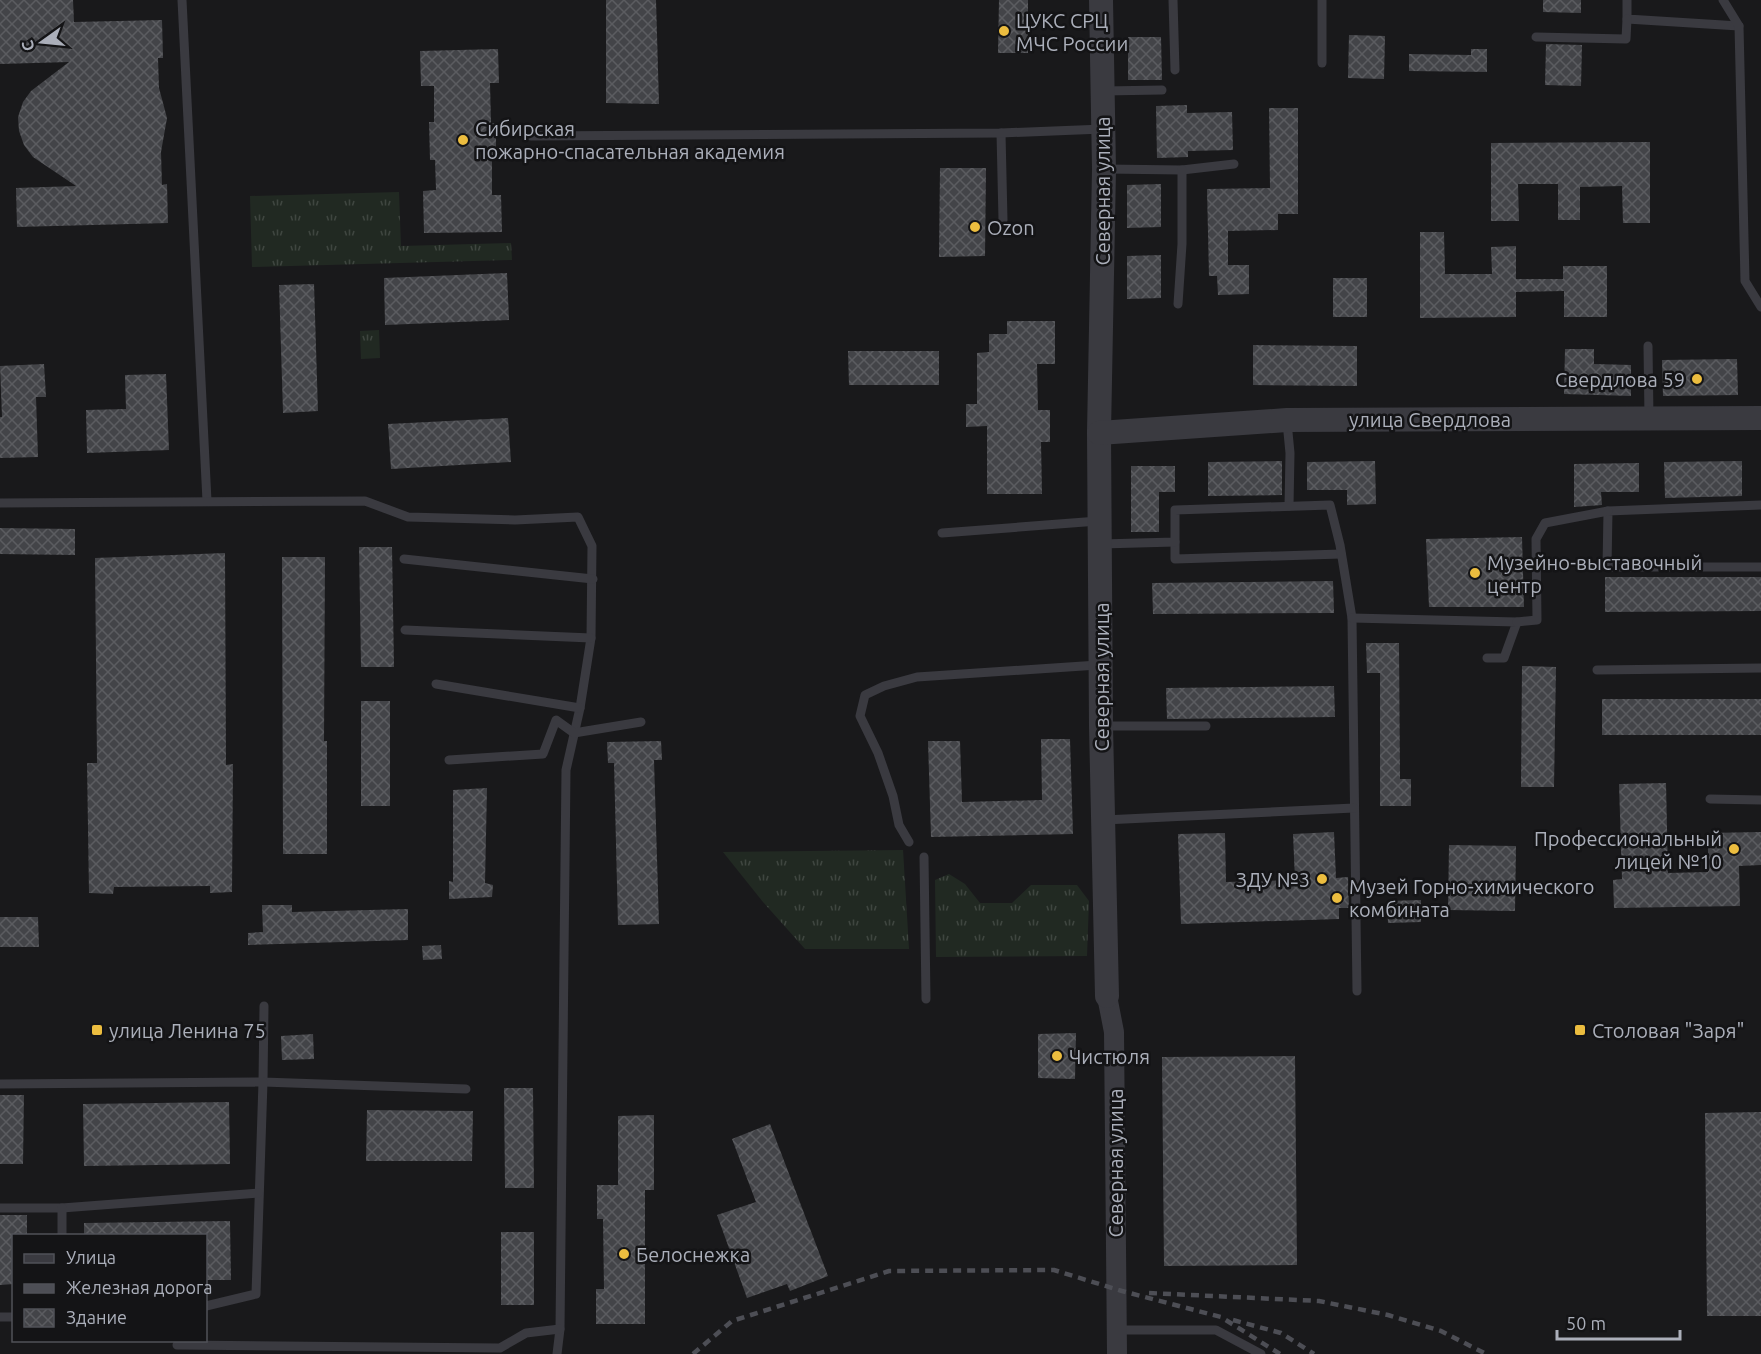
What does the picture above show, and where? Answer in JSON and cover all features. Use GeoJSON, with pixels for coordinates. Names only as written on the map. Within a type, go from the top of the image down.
{"type":"FeatureCollection","features":[{"type":"Feature","properties":{"kind":"street","name":"Северная улица"},"geometry":{"type":"LineString","coordinates":[[1101,0],[1104,169],[1100,433],[1102,820],[1107,996],[1114,1032],[1117,1354]]}},
{"type":"Feature","properties":{"kind":"street","name":"улица Свердлова"},"geometry":{"type":"LineString","coordinates":[[1100,433],[1287,420],[1761,418]]}},
{"type":"Feature","properties":{"kind":"lane"},"geometry":{"type":"LineString","coordinates":[[182,0],[207,501]]}},
{"type":"Feature","properties":{"kind":"lane"},"geometry":{"type":"LineString","coordinates":[[1173,0],[1174,70]]}},
{"type":"Feature","properties":{"kind":"lane"},"geometry":{"type":"LineString","coordinates":[[1322,0],[1322,63]]}},
{"type":"Feature","properties":{"kind":"lane"},"geometry":{"type":"LineString","coordinates":[[1536,37],[1626,39],[1627,0]]}},
{"type":"Feature","properties":{"kind":"lane"},"geometry":{"type":"LineString","coordinates":[[1724,0],[1739,26],[1745,281],[1761,307]]}},
{"type":"Feature","properties":{"kind":"lane"},"geometry":{"type":"LineString","coordinates":[[1628,19],[1739,26]]}},
{"type":"Feature","properties":{"kind":"lane"},"geometry":{"type":"LineString","coordinates":[[1102,91],[1162,90]]}},
{"type":"Feature","properties":{"kind":"lane"},"geometry":{"type":"LineString","coordinates":[[531,136],[1001,133],[1103,129]]}},
{"type":"Feature","properties":{"kind":"lane"},"geometry":{"type":"LineString","coordinates":[[1001,133],[1003,220]]}},
{"type":"Feature","properties":{"kind":"lane"},"geometry":{"type":"LineString","coordinates":[[1104,169],[1182,170],[1234,164]]}},
{"type":"Feature","properties":{"kind":"lane"},"geometry":{"type":"LineString","coordinates":[[1178,304],[1182,244],[1182,170]]}},
{"type":"Feature","properties":{"kind":"lane"},"geometry":{"type":"LineString","coordinates":[[1648,346],[1649,418]]}},
{"type":"Feature","properties":{"kind":"lane"},"geometry":{"type":"LineString","coordinates":[[1287,420],[1290,453],[1289,506]]}},
{"type":"Feature","properties":{"kind":"lane"},"geometry":{"type":"LineString","coordinates":[[0,503],[365,501],[408,517],[515,520],[578,517],[592,546],[593,579],[591,638],[580,708],[566,770],[560,1329],[557,1354]]}},
{"type":"Feature","properties":{"kind":"lane"},"geometry":{"type":"LineString","coordinates":[[1341,554],[1175,559],[1174,510],[1330,505],[1341,554],[1352,618],[1357,991]]}},
{"type":"Feature","properties":{"kind":"lane"},"geometry":{"type":"LineString","coordinates":[[1352,618],[1516,622],[1537,620],[1536,539],[1545,523],[1608,511],[1761,505]]}},
{"type":"Feature","properties":{"kind":"lane"},"geometry":{"type":"LineString","coordinates":[[1608,511],[1607,567],[1761,567]]}},
{"type":"Feature","properties":{"kind":"lane"},"geometry":{"type":"LineString","coordinates":[[942,533],[1101,532],[1175,542]]}},
{"type":"Feature","properties":{"kind":"lane"},"geometry":{"type":"LineString","coordinates":[[404,559],[593,579]]}},
{"type":"Feature","properties":{"kind":"lane"},"geometry":{"type":"LineString","coordinates":[[1487,658],[1504,658],[1516,622]]}},
{"type":"Feature","properties":{"kind":"lane"},"geometry":{"type":"LineString","coordinates":[[405,630],[591,638]]}},
{"type":"Feature","properties":{"kind":"lane"},"geometry":{"type":"LineString","coordinates":[[909,842],[899,825],[893,796],[878,753],[860,716],[865,695],[884,686],[917,677],[1101,665]]}},
{"type":"Feature","properties":{"kind":"lane"},"geometry":{"type":"LineString","coordinates":[[1597,670],[1761,668]]}},
{"type":"Feature","properties":{"kind":"lane"},"geometry":{"type":"LineString","coordinates":[[436,684],[580,708]]}},
{"type":"Feature","properties":{"kind":"lane"},"geometry":{"type":"LineString","coordinates":[[449,760],[543,754],[556,720],[574,733],[641,722]]}},
{"type":"Feature","properties":{"kind":"lane"},"geometry":{"type":"LineString","coordinates":[[1101,726],[1206,726]]}},
{"type":"Feature","properties":{"kind":"lane"},"geometry":{"type":"LineString","coordinates":[[1710,800],[1761,800]]}},
{"type":"Feature","properties":{"kind":"lane"},"geometry":{"type":"LineString","coordinates":[[1102,820],[1354,808]]}},
{"type":"Feature","properties":{"kind":"lane"},"geometry":{"type":"LineString","coordinates":[[924,857],[926,999]]}},
{"type":"Feature","properties":{"kind":"lane"},"geometry":{"type":"LineString","coordinates":[[207,1306],[256,1294],[264,1006]]}},
{"type":"Feature","properties":{"kind":"lane"},"geometry":{"type":"LineString","coordinates":[[0,1084],[263,1082],[466,1089]]}},
{"type":"Feature","properties":{"kind":"lane"},"geometry":{"type":"LineString","coordinates":[[0,1208],[62,1208],[258,1193]]}},
{"type":"Feature","properties":{"kind":"lane"},"geometry":{"type":"LineString","coordinates":[[62,1208],[62,1234]]}},
{"type":"Feature","properties":{"kind":"lane"},"geometry":{"type":"LineString","coordinates":[[177,1345],[500,1348],[526,1333],[560,1329]]}},
{"type":"Feature","properties":{"kind":"lane"},"geometry":{"type":"LineString","coordinates":[[1116,1330],[1216,1330],[1261,1354]]}},
{"type":"Feature","properties":{"kind":"green space"},"geometry":{"type":"Polygon","coordinates":[[[399,192],[401,246],[511,243],[512,260],[252,267],[250,196],[399,192]]]}},
{"type":"Feature","properties":{"kind":"green space"},"geometry":{"type":"Polygon","coordinates":[[[379,330],[380,358],[361,359],[360,331],[379,330]]]}},
{"type":"Feature","properties":{"kind":"green space"},"geometry":{"type":"Polygon","coordinates":[[[903,850],[909,949],[805,949],[723,852],[903,850]]]}},
{"type":"Feature","properties":{"kind":"green space"},"geometry":{"type":"Polygon","coordinates":[[[949,874],[965,884],[980,903],[1012,903],[1031,885],[1077,885],[1089,901],[1087,956],[936,957],[935,880],[949,874]]]}},
{"type":"Feature","properties":{"kind":"building"},"geometry":{"type":"Polygon","coordinates":[[[0,0],[73,0],[74,22],[162,20],[163,58],[158,58],[159,88],[167,118],[161,152],[162,185],[167,184],[168,223],[17,227],[16,188],[76,186],[33,157],[24,145],[19,131],[18,117],[23,102],[31,91],[69,62],[0,64],[0,0]]]}},
{"type":"Feature","properties":{"kind":"building"},"geometry":{"type":"Polygon","coordinates":[[[606,0],[656,0],[659,104],[606,103],[606,0]]]}},
{"type":"Feature","properties":{"kind":"building"},"geometry":{"type":"Polygon","coordinates":[[[999,0],[1028,0],[1028,53],[998,53],[999,0]]]}},
{"type":"Feature","properties":{"kind":"building"},"geometry":{"type":"Polygon","coordinates":[[[1543,0],[1581,0],[1581,13],[1543,12],[1543,0]]]}},
{"type":"Feature","properties":{"kind":"building"},"geometry":{"type":"Polygon","coordinates":[[[1349,35],[1385,36],[1384,79],[1348,78],[1349,35]]]}},
{"type":"Feature","properties":{"kind":"building"},"geometry":{"type":"Polygon","coordinates":[[[1128,37],[1161,37],[1162,80],[1128,80],[1128,37]]]}},
{"type":"Feature","properties":{"kind":"building"},"geometry":{"type":"Polygon","coordinates":[[[1546,44],[1582,45],[1581,86],[1545,85],[1546,44]]]}},
{"type":"Feature","properties":{"kind":"building","name":"Сибирская пожарно-спасательная академия"},"geometry":{"type":"Polygon","coordinates":[[[498,49],[499,83],[490,83],[491,123],[496,123],[496,157],[492,157],[492,195],[501,195],[502,232],[424,233],[423,191],[436,190],[435,160],[430,160],[429,122],[434,122],[434,86],[421,86],[420,51],[498,49]]]}},
{"type":"Feature","properties":{"kind":"building"},"geometry":{"type":"Polygon","coordinates":[[[1471,49],[1487,49],[1487,72],[1409,71],[1409,54],[1471,55],[1471,49]]]}},
{"type":"Feature","properties":{"kind":"building"},"geometry":{"type":"Polygon","coordinates":[[[1187,105],[1187,113],[1232,112],[1233,150],[1188,151],[1188,157],[1157,158],[1156,106],[1187,105]]]}},
{"type":"Feature","properties":{"kind":"building"},"geometry":{"type":"Polygon","coordinates":[[[1269,108],[1298,108],[1298,214],[1278,214],[1278,230],[1228,231],[1228,265],[1249,265],[1249,294],[1218,295],[1217,276],[1209,276],[1207,189],[1270,188],[1269,108]]]}},
{"type":"Feature","properties":{"kind":"building"},"geometry":{"type":"Polygon","coordinates":[[[1650,142],[1650,223],[1623,223],[1622,186],[1580,187],[1580,220],[1558,220],[1558,184],[1518,184],[1519,221],[1491,221],[1491,143],[1650,142]]]}},
{"type":"Feature","properties":{"kind":"building"},"geometry":{"type":"Polygon","coordinates":[[[940,168],[986,168],[985,256],[939,257],[940,168]]]}},
{"type":"Feature","properties":{"kind":"building"},"geometry":{"type":"Polygon","coordinates":[[[1161,184],[1161,227],[1127,228],[1127,185],[1161,184]]]}},
{"type":"Feature","properties":{"kind":"building"},"geometry":{"type":"Polygon","coordinates":[[[1420,232],[1444,232],[1445,274],[1492,274],[1491,247],[1516,246],[1516,279],[1563,279],[1563,266],[1607,266],[1607,317],[1564,317],[1564,291],[1516,292],[1516,317],[1420,318],[1420,232]]]}},
{"type":"Feature","properties":{"kind":"building"},"geometry":{"type":"Polygon","coordinates":[[[1161,255],[1161,298],[1127,299],[1127,256],[1161,255]]]}},
{"type":"Feature","properties":{"kind":"building"},"geometry":{"type":"Polygon","coordinates":[[[507,273],[509,320],[385,325],[384,278],[507,273]]]}},
{"type":"Feature","properties":{"kind":"building"},"geometry":{"type":"Polygon","coordinates":[[[1333,278],[1367,278],[1367,317],[1333,317],[1333,278]]]}},
{"type":"Feature","properties":{"kind":"building"},"geometry":{"type":"Polygon","coordinates":[[[314,284],[318,411],[283,413],[279,285],[314,284]]]}},
{"type":"Feature","properties":{"kind":"building"},"geometry":{"type":"Polygon","coordinates":[[[1007,321],[1055,321],[1055,364],[1037,364],[1038,410],[1050,410],[1050,442],[1041,442],[1042,494],[987,494],[987,426],[966,427],[966,404],[977,404],[977,353],[989,352],[989,334],[1007,334],[1007,321]]]}},
{"type":"Feature","properties":{"kind":"building"},"geometry":{"type":"Polygon","coordinates":[[[1253,345],[1357,346],[1357,386],[1253,385],[1253,345]]]}},
{"type":"Feature","properties":{"kind":"building"},"geometry":{"type":"Polygon","coordinates":[[[1565,349],[1594,349],[1594,364],[1631,365],[1631,396],[1564,394],[1565,349]]]}},
{"type":"Feature","properties":{"kind":"building"},"geometry":{"type":"Polygon","coordinates":[[[848,351],[939,351],[939,385],[849,385],[848,351]]]}},
{"type":"Feature","properties":{"kind":"building"},"geometry":{"type":"Polygon","coordinates":[[[1737,359],[1738,395],[1663,396],[1662,360],[1737,359]]]}},
{"type":"Feature","properties":{"kind":"building"},"geometry":{"type":"Polygon","coordinates":[[[44,364],[46,397],[36,397],[38,457],[0,458],[0,417],[2,417],[0,366],[44,364]]]}},
{"type":"Feature","properties":{"kind":"building"},"geometry":{"type":"Polygon","coordinates":[[[166,374],[169,450],[87,453],[86,410],[126,409],[125,375],[166,374]]]}},
{"type":"Feature","properties":{"kind":"building"},"geometry":{"type":"Polygon","coordinates":[[[508,418],[511,462],[391,469],[388,424],[508,418]]]}},
{"type":"Feature","properties":{"kind":"building"},"geometry":{"type":"Polygon","coordinates":[[[1282,461],[1282,495],[1208,496],[1208,462],[1282,461]]]}},
{"type":"Feature","properties":{"kind":"building"},"geometry":{"type":"Polygon","coordinates":[[[1375,461],[1376,504],[1347,505],[1347,490],[1307,490],[1307,462],[1375,461]]]}},
{"type":"Feature","properties":{"kind":"building"},"geometry":{"type":"Polygon","coordinates":[[[1742,461],[1742,496],[1665,498],[1664,462],[1742,461]]]}},
{"type":"Feature","properties":{"kind":"building"},"geometry":{"type":"Polygon","coordinates":[[[1639,463],[1639,492],[1601,492],[1602,505],[1574,507],[1574,464],[1639,463]]]}},
{"type":"Feature","properties":{"kind":"building"},"geometry":{"type":"Polygon","coordinates":[[[1131,466],[1175,466],[1175,492],[1159,492],[1159,532],[1131,532],[1131,466]]]}},
{"type":"Feature","properties":{"kind":"building"},"geometry":{"type":"Polygon","coordinates":[[[0,528],[75,529],[75,555],[0,554],[0,528]]]}},
{"type":"Feature","properties":{"kind":"building","name":"Музейно-выставочный центр"},"geometry":{"type":"Polygon","coordinates":[[[1522,537],[1524,607],[1429,607],[1426,539],[1522,537]]]}},
{"type":"Feature","properties":{"kind":"building"},"geometry":{"type":"Polygon","coordinates":[[[359,547],[392,547],[394,667],[361,667],[359,547]]]}},
{"type":"Feature","properties":{"kind":"building"},"geometry":{"type":"Polygon","coordinates":[[[225,553],[226,765],[233,764],[232,892],[210,893],[210,886],[114,887],[113,894],[89,893],[87,763],[97,763],[95,558],[225,553]]]}},
{"type":"Feature","properties":{"kind":"building"},"geometry":{"type":"Polygon","coordinates":[[[282,557],[325,557],[324,741],[327,741],[327,854],[283,854],[282,557]]]}},
{"type":"Feature","properties":{"kind":"building"},"geometry":{"type":"Polygon","coordinates":[[[1605,577],[1761,577],[1761,611],[1605,612],[1605,577]]]}},
{"type":"Feature","properties":{"kind":"building"},"geometry":{"type":"Polygon","coordinates":[[[1333,581],[1334,613],[1153,614],[1152,583],[1333,581]]]}},
{"type":"Feature","properties":{"kind":"building"},"geometry":{"type":"Polygon","coordinates":[[[1366,643],[1399,643],[1400,779],[1411,779],[1411,806],[1380,806],[1380,673],[1367,673],[1366,643]]]}},
{"type":"Feature","properties":{"kind":"building"},"geometry":{"type":"Polygon","coordinates":[[[1522,666],[1556,667],[1554,787],[1521,787],[1522,666]]]}},
{"type":"Feature","properties":{"kind":"building"},"geometry":{"type":"Polygon","coordinates":[[[1334,686],[1335,717],[1167,719],[1166,688],[1334,686]]]}},
{"type":"Feature","properties":{"kind":"building"},"geometry":{"type":"Polygon","coordinates":[[[1602,699],[1761,699],[1761,735],[1602,735],[1602,699]]]}},
{"type":"Feature","properties":{"kind":"building"},"geometry":{"type":"Polygon","coordinates":[[[361,701],[390,701],[390,806],[361,806],[361,701]]]}},
{"type":"Feature","properties":{"kind":"building"},"geometry":{"type":"Polygon","coordinates":[[[1041,739],[1070,739],[1073,834],[931,837],[928,741],[960,741],[962,802],[1042,800],[1041,739]]]}},
{"type":"Feature","properties":{"kind":"building"},"geometry":{"type":"Polygon","coordinates":[[[661,741],[662,760],[654,760],[659,924],[618,925],[614,763],[608,763],[607,742],[661,741]]]}},
{"type":"Feature","properties":{"kind":"building","name":"Профессиональный лицей №10"},"geometry":{"type":"Polygon","coordinates":[[[1666,783],[1668,873],[1708,872],[1708,833],[1761,832],[1761,865],[1739,866],[1740,906],[1614,908],[1613,880],[1622,879],[1619,784],[1666,783]]]}},
{"type":"Feature","properties":{"kind":"building"},"geometry":{"type":"Polygon","coordinates":[[[487,788],[485,883],[493,885],[492,897],[449,899],[449,881],[453,882],[453,790],[487,788]]]}},
{"type":"Feature","properties":{"kind":"building","name":"ЗДУ №3"},"geometry":{"type":"Polygon","coordinates":[[[1334,832],[1336,878],[1348,877],[1349,908],[1339,908],[1339,919],[1181,924],[1178,834],[1225,833],[1226,882],[1295,880],[1293,834],[1334,832]]]}},
{"type":"Feature","properties":{"kind":"building"},"geometry":{"type":"Polygon","coordinates":[[[1449,845],[1516,846],[1515,911],[1448,910],[1449,845]]]}},
{"type":"Feature","properties":{"kind":"building"},"geometry":{"type":"Polygon","coordinates":[[[1421,900],[1421,922],[1388,923],[1387,901],[1421,900]]]}},
{"type":"Feature","properties":{"kind":"building"},"geometry":{"type":"Polygon","coordinates":[[[262,905],[292,905],[292,912],[408,909],[408,940],[248,945],[248,933],[263,932],[262,905]]]}},
{"type":"Feature","properties":{"kind":"building"},"geometry":{"type":"Polygon","coordinates":[[[0,917],[38,917],[39,947],[0,947],[0,917]]]}},
{"type":"Feature","properties":{"kind":"building"},"geometry":{"type":"Polygon","coordinates":[[[441,945],[442,959],[423,960],[422,946],[441,945]]]}},
{"type":"Feature","properties":{"kind":"building","name":"Чистюля"},"geometry":{"type":"Polygon","coordinates":[[[1076,1033],[1075,1079],[1038,1078],[1038,1034],[1076,1033]]]}},
{"type":"Feature","properties":{"kind":"building"},"geometry":{"type":"Polygon","coordinates":[[[313,1034],[314,1059],[282,1060],[281,1036],[313,1034]]]}},
{"type":"Feature","properties":{"kind":"building"},"geometry":{"type":"Polygon","coordinates":[[[1295,1056],[1297,1265],[1164,1266],[1162,1057],[1295,1056]]]}},
{"type":"Feature","properties":{"kind":"building"},"geometry":{"type":"Polygon","coordinates":[[[504,1088],[533,1088],[534,1188],[505,1188],[504,1088]]]}},
{"type":"Feature","properties":{"kind":"building"},"geometry":{"type":"Polygon","coordinates":[[[0,1095],[24,1095],[23,1164],[0,1164],[0,1095]]]}},
{"type":"Feature","properties":{"kind":"building"},"geometry":{"type":"Polygon","coordinates":[[[229,1102],[230,1164],[84,1166],[83,1104],[229,1102]]]}},
{"type":"Feature","properties":{"kind":"building"},"geometry":{"type":"Polygon","coordinates":[[[367,1110],[473,1111],[472,1161],[366,1161],[367,1110]]]}},
{"type":"Feature","properties":{"kind":"building"},"geometry":{"type":"Polygon","coordinates":[[[1761,1112],[1761,1316],[1707,1316],[1705,1113],[1761,1112]]]}},
{"type":"Feature","properties":{"kind":"building","name":"Белоснежка"},"geometry":{"type":"Polygon","coordinates":[[[654,1115],[654,1190],[645,1190],[645,1324],[596,1324],[596,1289],[604,1289],[603,1219],[597,1219],[597,1185],[618,1185],[618,1116],[654,1115]]]}},
{"type":"Feature","properties":{"kind":"building"},"geometry":{"type":"Polygon","coordinates":[[[770,1124],[828,1276],[790,1291],[787,1284],[747,1298],[717,1215],[756,1202],[732,1139],[770,1124]]]}},
{"type":"Feature","properties":{"kind":"building"},"geometry":{"type":"Polygon","coordinates":[[[0,1215],[27,1215],[27,1234],[12,1234],[12,1284],[0,1285],[0,1215]]]}},
{"type":"Feature","properties":{"kind":"building"},"geometry":{"type":"Polygon","coordinates":[[[230,1221],[231,1280],[207,1280],[207,1234],[84,1234],[84,1223],[230,1221]]]}},
{"type":"Feature","properties":{"kind":"building"},"geometry":{"type":"Polygon","coordinates":[[[501,1232],[534,1232],[534,1305],[501,1305],[501,1232]]]}},
{"type":"Feature","properties":{"kind":"railway"},"geometry":{"type":"LineString","coordinates":[[693,1354],[732,1321],[889,1271],[1054,1270],[1221,1317],[1280,1354]]}},
{"type":"Feature","properties":{"kind":"railway"},"geometry":{"type":"LineString","coordinates":[[1149,1293],[1319,1301],[1388,1315],[1441,1331],[1486,1354]]}},
{"type":"Feature","properties":{"kind":"railway"},"geometry":{"type":"LineString","coordinates":[[1233,1320],[1281,1333],[1314,1354]]}},
{"type":"Feature","properties":{"kind":"place","name":"ЦУКС СРЦ МЧС России"},"geometry":{"type":"Point","coordinates":[1004,31]}},
{"type":"Feature","properties":{"kind":"place","name":"Сибирская пожарно-спасательная академия"},"geometry":{"type":"Point","coordinates":[463,140]}},
{"type":"Feature","properties":{"kind":"place","name":"Ozon"},"geometry":{"type":"Point","coordinates":[975,227]}},
{"type":"Feature","properties":{"kind":"place","name":"Свердлова 59"},"geometry":{"type":"Point","coordinates":[1697,379]}},
{"type":"Feature","properties":{"kind":"place","name":"Музейно-выставочный центр"},"geometry":{"type":"Point","coordinates":[1475,573]}},
{"type":"Feature","properties":{"kind":"place","name":"Профессиональный лицей №10"},"geometry":{"type":"Point","coordinates":[1734,849]}},
{"type":"Feature","properties":{"kind":"place","name":"ЗДУ №3"},"geometry":{"type":"Point","coordinates":[1322,879]}},
{"type":"Feature","properties":{"kind":"place","name":"Музей Горно-химического комбината"},"geometry":{"type":"Point","coordinates":[1337,898]}},
{"type":"Feature","properties":{"kind":"place","name":"улица Ленина 75"},"geometry":{"type":"Point","coordinates":[97,1030]}},
{"type":"Feature","properties":{"kind":"place","name":"Столовая \"Заря\""},"geometry":{"type":"Point","coordinates":[1580,1030]}},
{"type":"Feature","properties":{"kind":"place","name":"Чистюля"},"geometry":{"type":"Point","coordinates":[1057,1056]}},
{"type":"Feature","properties":{"kind":"place","name":"Белоснежка"},"geometry":{"type":"Point","coordinates":[624,1254]}}]}
